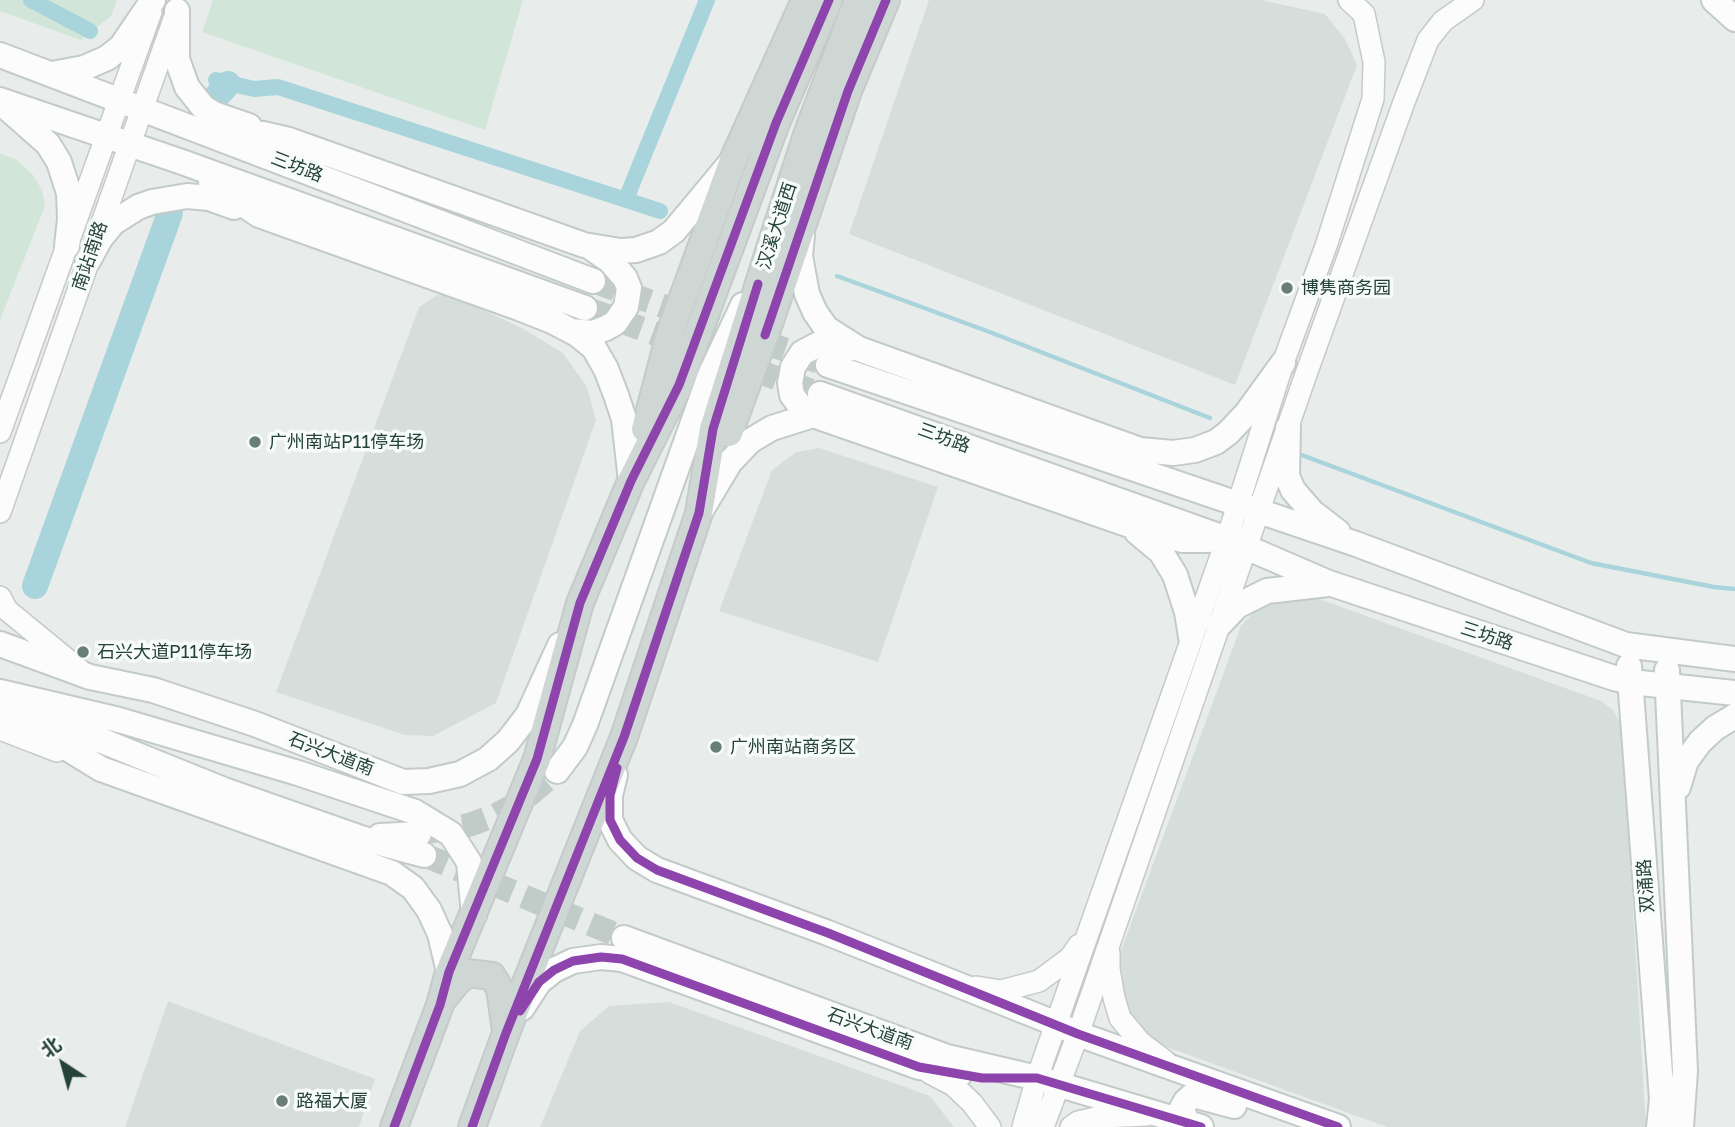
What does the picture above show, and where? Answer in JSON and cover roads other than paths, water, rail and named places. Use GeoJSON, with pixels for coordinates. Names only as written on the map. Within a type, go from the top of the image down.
{"type":"FeatureCollection","features":[{"type":"Feature","properties":{"kind":"main road"},"geometry":{"type":"LineString","coordinates":[[631,481],[671,330],[734,158],[805,0]]}},
{"type":"Feature","properties":{"kind":"main road","name":"汉溪大道西"},"geometry":{"type":"LineString","coordinates":[[394,1127],[440,1004],[449,972],[537,759],[580,603],[631,481],[679,385],[776,123],[829,0]]}},
{"type":"Feature","properties":{"kind":"main road","name":"汉溪大道西"},"geometry":{"type":"LineString","coordinates":[[472,1127],[506,1033],[624,737],[699,513],[713,429],[771,245],[808,132],[858,0]]}},
{"type":"Feature","properties":{"kind":"main road"},"geometry":{"type":"LineString","coordinates":[[699,513],[770,321],[848,91],[886,0]]}},
{"type":"Feature","properties":{"kind":"main road"},"geometry":{"type":"LineString","coordinates":[[1714,0],[1735,19]]}},
{"type":"Feature","properties":{"kind":"main road"},"geometry":{"type":"LineString","coordinates":[[166,3],[177,59],[187,87],[195,98],[214,114],[588,245],[620,251],[636,250],[659,242],[674,232],[734,158]]}},
{"type":"Feature","properties":{"kind":"main road"},"geometry":{"type":"LineString","coordinates":[[50,75],[84,68],[107,58],[166,3]]}},
{"type":"Feature","properties":{"kind":"main road","name":"三坊路"},"geometry":{"type":"LineString","coordinates":[[0,55],[593,281]]}},
{"type":"Feature","properties":{"kind":"main road"},"geometry":{"type":"LineString","coordinates":[[0,101],[48,144],[59,162],[69,193],[67,246]]}},
{"type":"Feature","properties":{"kind":"main road","name":"三坊路"},"geometry":{"type":"LineString","coordinates":[[0,101],[182,162],[585,308]]}},
{"type":"Feature","properties":{"kind":"main road"},"geometry":{"type":"LineString","coordinates":[[196,128],[263,134],[289,140]]}},
{"type":"Feature","properties":{"kind":"main road"},"geometry":{"type":"LineString","coordinates":[[182,162],[259,215]]}},
{"type":"Feature","properties":{"kind":"main road"},"geometry":{"type":"LineString","coordinates":[[88,261],[100,239],[113,223],[125,214],[152,202],[187,196],[209,198],[552,321],[594,348],[606,369],[624,419],[631,481]]}},
{"type":"Feature","properties":{"kind":"main road"},"geometry":{"type":"LineString","coordinates":[[803,221],[800,256],[807,294],[826,328],[859,349]]}},
{"type":"Feature","properties":{"kind":"main road"},"geometry":{"type":"LineString","coordinates":[[571,331],[593,333],[615,323],[622,315],[628,299],[629,288],[620,270],[588,245]]}},
{"type":"Feature","properties":{"kind":"main road"},"geometry":{"type":"LineString","coordinates":[[556,771],[575,747],[585,725],[710,375],[771,245]]}},
{"type":"Feature","properties":{"kind":"main road"},"geometry":{"type":"LineString","coordinates":[[1237,543],[1182,540],[1124,523],[1011,486],[819,406],[803,410],[792,395],[790,383],[793,367],[802,353],[823,342],[859,349],[1140,450],[1173,453],[1195,450],[1216,442],[1228,433],[1282,369]]}},
{"type":"Feature","properties":{"kind":"main road","name":"三坊路"},"geometry":{"type":"LineString","coordinates":[[828,365],[1356,544],[1626,645],[1735,659]]}},
{"type":"Feature","properties":{"kind":"main road"},"geometry":{"type":"LineString","coordinates":[[699,513],[730,462],[750,440],[790,421],[813,415],[819,406]]}},
{"type":"Feature","properties":{"kind":"main road","name":"三坊路"},"geometry":{"type":"LineString","coordinates":[[819,406],[1237,543],[1329,583],[1631,682],[1735,693]]}},
{"type":"Feature","properties":{"kind":"main road"},"geometry":{"type":"LineString","coordinates":[[1288,428],[1287,476],[1293,490],[1311,512],[1356,544]]}},
{"type":"Feature","properties":{"kind":"main road"},"geometry":{"type":"LineString","coordinates":[[1124,523],[1149,539],[1175,575],[1187,612],[1191,638]]}},
{"type":"Feature","properties":{"kind":"main road"},"geometry":{"type":"LineString","coordinates":[[1219,625],[1237,606],[1267,591],[1329,583]]}},
{"type":"Feature","properties":{"kind":"main road","name":"石兴大道南"},"geometry":{"type":"LineString","coordinates":[[0,644],[90,677],[153,690],[255,724],[404,782],[429,781],[460,774],[488,759],[508,741],[527,715],[580,603]]}},
{"type":"Feature","properties":{"kind":"main road","name":"双涌路"},"geometry":{"type":"LineString","coordinates":[[1626,645],[1662,1099],[1659,1127]]}},
{"type":"Feature","properties":{"kind":"main road","name":"双涌路"},"geometry":{"type":"LineString","coordinates":[[1666,650],[1685,1071],[1681,1127]]}},
{"type":"Feature","properties":{"kind":"main road"},"geometry":{"type":"LineString","coordinates":[[1,709],[132,724],[298,773],[419,834]]}},
{"type":"Feature","properties":{"kind":"main road"},"geometry":{"type":"LineString","coordinates":[[1,709],[60,725],[224,790],[362,838],[451,834],[469,862],[474,915]]}},
{"type":"Feature","properties":{"kind":"main road"},"geometry":{"type":"LineString","coordinates":[[1,709],[101,769],[392,873],[413,888],[429,910],[440,934],[449,972]]}},
{"type":"Feature","properties":{"kind":"main road"},"geometry":{"type":"LineString","coordinates":[[1673,804],[1686,761],[1715,728],[1735,716]]}},
{"type":"Feature","properties":{"kind":"main road"},"geometry":{"type":"LineString","coordinates":[[624,737],[610,795],[610,820],[620,840],[637,858],[657,870],[764,909],[1067,1029],[1333,1125]]}},
{"type":"Feature","properties":{"kind":"main road"},"geometry":{"type":"LineString","coordinates":[[404,782],[413,791],[418,803],[419,834]]}},
{"type":"Feature","properties":{"kind":"main road","name":"石兴大道南"},"geometry":{"type":"LineString","coordinates":[[624,938],[947,1057],[1048,1081],[1185,1121]]}},
{"type":"Feature","properties":{"kind":"main road"},"geometry":{"type":"LineString","coordinates":[[506,1033],[539,982],[554,970],[573,961],[601,957],[622,959],[919,1067],[982,1078],[1048,1081]]}},
{"type":"Feature","properties":{"kind":"main road"},"geometry":{"type":"LineString","coordinates":[[440,1004],[457,982],[468,973],[492,976],[500,989],[506,1033]]}},
{"type":"Feature","properties":{"kind":"main road"},"geometry":{"type":"LineString","coordinates":[[1185,1121],[1182,1108],[1193,1095],[1253,1111],[1333,1125]]}},
{"type":"Feature","properties":{"kind":"street"},"geometry":{"type":"LineString","coordinates":[[1023,1127],[1048,1081],[1067,1029],[1110,938],[1219,625],[1237,543],[1248,509],[1282,369],[1326,246],[1373,99],[1374,62],[1364,14],[1349,0]]}},
{"type":"Feature","properties":{"kind":"street"},"geometry":{"type":"LineString","coordinates":[[1248,509],[1288,428],[1428,40],[1443,21],[1473,0]]}},
{"type":"Feature","properties":{"kind":"street","name":"南站南路"},"geometry":{"type":"LineString","coordinates":[[0,432],[67,246],[118,140],[166,3]]}},
{"type":"Feature","properties":{"kind":"street"},"geometry":{"type":"LineString","coordinates":[[1373,99],[1389,91],[1401,94],[1404,102]]}},
{"type":"Feature","properties":{"kind":"street","name":"南站南路"},"geometry":{"type":"LineString","coordinates":[[0,512],[88,261],[118,140]]}},
{"type":"Feature","properties":{"kind":"street"},"geometry":{"type":"LineString","coordinates":[[1282,369],[1288,386],[1294,387],[1305,377]]}},
{"type":"Feature","properties":{"kind":"street"},"geometry":{"type":"LineString","coordinates":[[1067,1029],[1088,932],[1191,638],[1237,543]]}},
{"type":"Feature","properties":{"kind":"street"},"geometry":{"type":"LineString","coordinates":[[0,597],[7,610],[90,677]]}},
{"type":"Feature","properties":{"kind":"street"},"geometry":{"type":"LineString","coordinates":[[958,985],[1001,990],[1039,981],[1070,958],[1088,932]]}},
{"type":"Feature","properties":{"kind":"street"},"geometry":{"type":"LineString","coordinates":[[1110,938],[1109,969],[1120,1018],[1140,1042],[1178,1070]]}},
{"type":"Feature","properties":{"kind":"street"},"geometry":{"type":"LineString","coordinates":[[919,1067],[953,1085],[972,1103],[990,1127]]}},
{"type":"Feature","properties":{"kind":"street"},"geometry":{"type":"LineString","coordinates":[[1043,1127],[1048,1081]]}},
{"type":"Feature","properties":{"kind":"street"},"geometry":{"type":"LineString","coordinates":[[1070,1127],[1078,1122],[1100,1117],[1185,1121]]}},
{"type":"Feature","properties":{"kind":"waterway"},"geometry":{"type":"LineString","coordinates":[[31,0],[90,31]]}},
{"type":"Feature","properties":{"kind":"waterway"},"geometry":{"type":"LineString","coordinates":[[626,199],[707,0]]}},
{"type":"Feature","properties":{"kind":"waterway"},"geometry":{"type":"LineString","coordinates":[[216,80],[254,89],[278,87],[660,211]]}},
{"type":"Feature","properties":{"kind":"waterway"},"geometry":{"type":"LineString","coordinates":[[216,97],[228,84]]}},
{"type":"Feature","properties":{"kind":"waterway"},"geometry":{"type":"LineString","coordinates":[[35,586],[170,213]]}},
{"type":"Feature","properties":{"kind":"waterway"},"geometry":{"type":"LineString","coordinates":[[837,276],[1210,418]]}},
{"type":"Feature","properties":{"kind":"waterway"},"geometry":{"type":"LineString","coordinates":[[1299,454],[1591,563],[1735,589]]}},
{"type":"Feature","properties":{"kind":"tunnel"},"geometry":{"type":"LineString","coordinates":[[593,281],[828,365]]}},
{"type":"Feature","properties":{"kind":"tunnel"},"geometry":{"type":"LineString","coordinates":[[585,308],[820,394]]}},
{"type":"Feature","properties":{"kind":"tunnel"},"geometry":{"type":"LineString","coordinates":[[427,832],[469,825],[496,815],[522,801],[557,771]]}},
{"type":"Feature","properties":{"kind":"tunnel"},"geometry":{"type":"LineString","coordinates":[[424,855],[624,938]]}},
{"type":"Feature","properties":{"kind":"place","name":"博隽商务园"},"geometry":{"type":"Point","coordinates":[1287,288]}},
{"type":"Feature","properties":{"kind":"place","name":"广州南站P11停车场"},"geometry":{"type":"Point","coordinates":[255,442]}},
{"type":"Feature","properties":{"kind":"place","name":"石兴大道P11停车场"},"geometry":{"type":"Point","coordinates":[83,652]}},
{"type":"Feature","properties":{"kind":"place","name":"广州南站商务区"},"geometry":{"type":"Point","coordinates":[716,747]}},
{"type":"Feature","properties":{"kind":"place","name":"路福大厦"},"geometry":{"type":"Point","coordinates":[282,1101]}}]}
